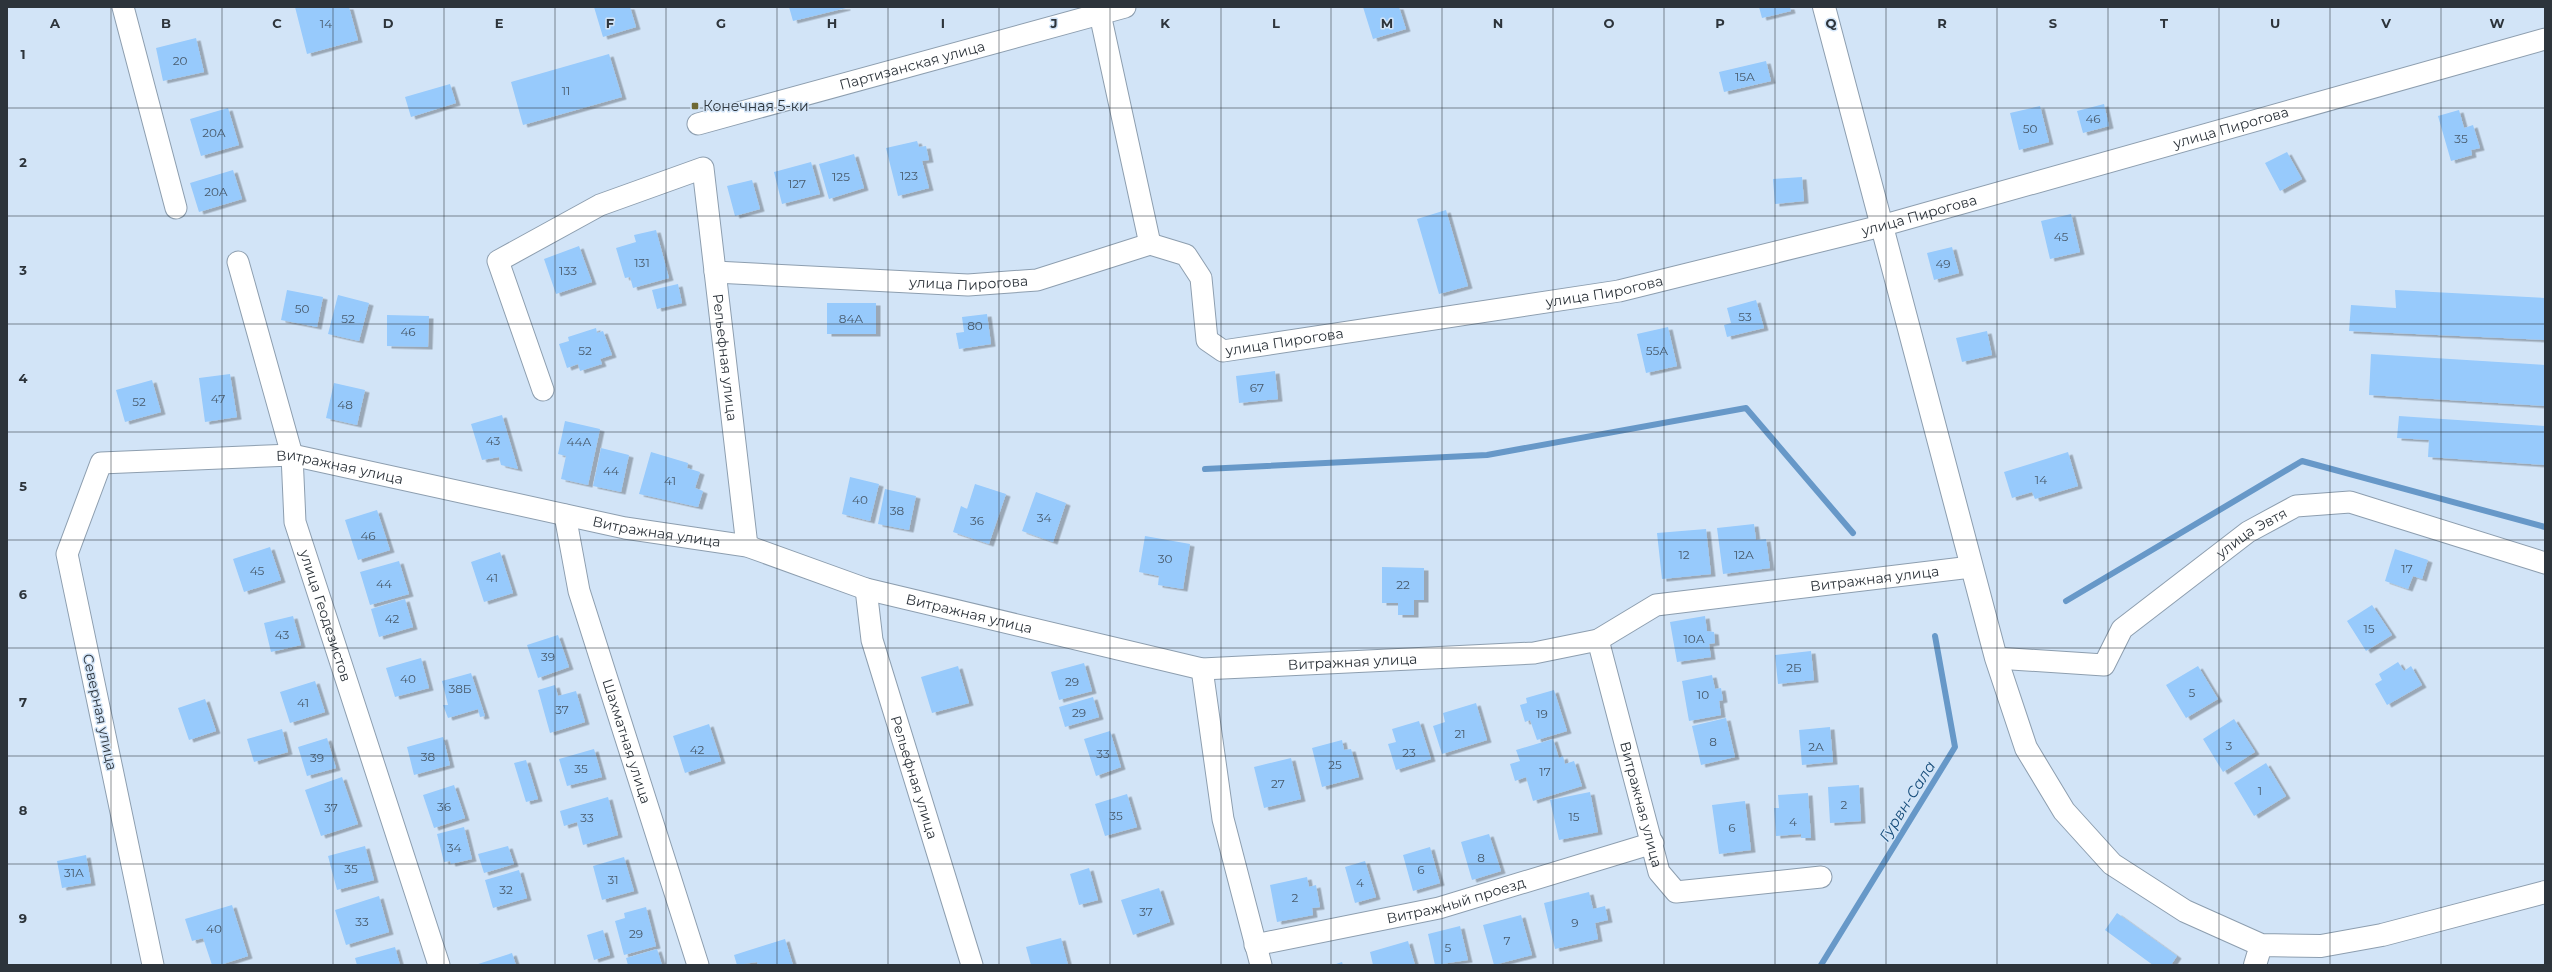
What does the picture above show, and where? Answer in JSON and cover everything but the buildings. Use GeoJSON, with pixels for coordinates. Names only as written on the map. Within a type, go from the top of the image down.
{"type":"FeatureCollection","features":[{"type":"Feature","properties":{"kind":"main road"},"geometry":{"type":"LineString","coordinates":[[1824,7],[1996,658],[2026,748],[2064,811],[2112,864],[2185,912],[2258,955],[2382,935],[2544,891]]}},
{"type":"Feature","properties":{"kind":"street"},"geometry":{"type":"LineString","coordinates":[[123,7],[176,208]]}},
{"type":"Feature","properties":{"kind":"street","name":"Партизанская улица"},"geometry":{"type":"LineString","coordinates":[[698,124],[1125,7]]}},
{"type":"Feature","properties":{"kind":"street"},"geometry":{"type":"LineString","coordinates":[[1100,14],[1150,244]]}},
{"type":"Feature","properties":{"kind":"street","name":"улица Пирогова"},"geometry":{"type":"LineString","coordinates":[[715,272],[968,285],[1036,280],[1150,244],[1186,255],[1201,278],[1207,340],[1223,351],[1619,291],[1881,226],[2545,39]]}},
{"type":"Feature","properties":{"kind":"street","name":"Рельефная улица"},"geometry":{"type":"LineString","coordinates":[[543,390],[498,261],[600,205],[703,168],[747,546]]}},
{"type":"Feature","properties":{"kind":"street","name":"улица Геодезистов"},"geometry":{"type":"LineString","coordinates":[[238,262],[292,455],[295,522],[439,965]]}},
{"type":"Feature","properties":{"kind":"street","name":"Витражная улица"},"geometry":{"type":"LineString","coordinates":[[101,463],[292,455],[625,528],[747,546],[866,589],[1202,669],[1534,653],[1598,640],[1656,605],[1971,567]]}},
{"type":"Feature","properties":{"kind":"street","name":"Северная улица"},"geometry":{"type":"LineString","coordinates":[[101,463],[67,554],[153,965]]}},
{"type":"Feature","properties":{"kind":"street","name":"улица Эвтя"},"geometry":{"type":"LineString","coordinates":[[1996,658],[2104,665],[2122,629],[2248,532],[2296,506],[2350,502],[2545,562]]}},
{"type":"Feature","properties":{"kind":"street","name":"Шахматная улица"},"geometry":{"type":"LineString","coordinates":[[565,515],[579,591],[698,965]]}},
{"type":"Feature","properties":{"kind":"street","name":"Рельефная улица"},"geometry":{"type":"LineString","coordinates":[[866,589],[872,640],[972,965]]}},
{"type":"Feature","properties":{"kind":"street","name":"Витражная улица"},"geometry":{"type":"LineString","coordinates":[[1598,640],[1653,843],[1659,872],[1676,892],[1821,877]]}},
{"type":"Feature","properties":{"kind":"street"},"geometry":{"type":"LineString","coordinates":[[1202,669],[1223,819],[1261,965]]}},
{"type":"Feature","properties":{"kind":"street","name":"Витражный проезд"},"geometry":{"type":"LineString","coordinates":[[1255,945],[1439,908],[1653,843]]}},
{"type":"Feature","properties":{"kind":"waterway"},"geometry":{"type":"LineString","coordinates":[[1205,469],[1487,455],[1746,408],[1853,533]]}},
{"type":"Feature","properties":{"kind":"waterway"},"geometry":{"type":"LineString","coordinates":[[2066,601],[2302,461],[2545,527]]}},
{"type":"Feature","properties":{"kind":"waterway","name":"Гурвн-Сала"},"geometry":{"type":"LineString","coordinates":[[1821,965],[1955,747],[1935,636]]}},
{"type":"Feature","properties":{"kind":"place","name":"Конечная 5-ки"},"geometry":{"type":"Point","coordinates":[695,106]}}]}
